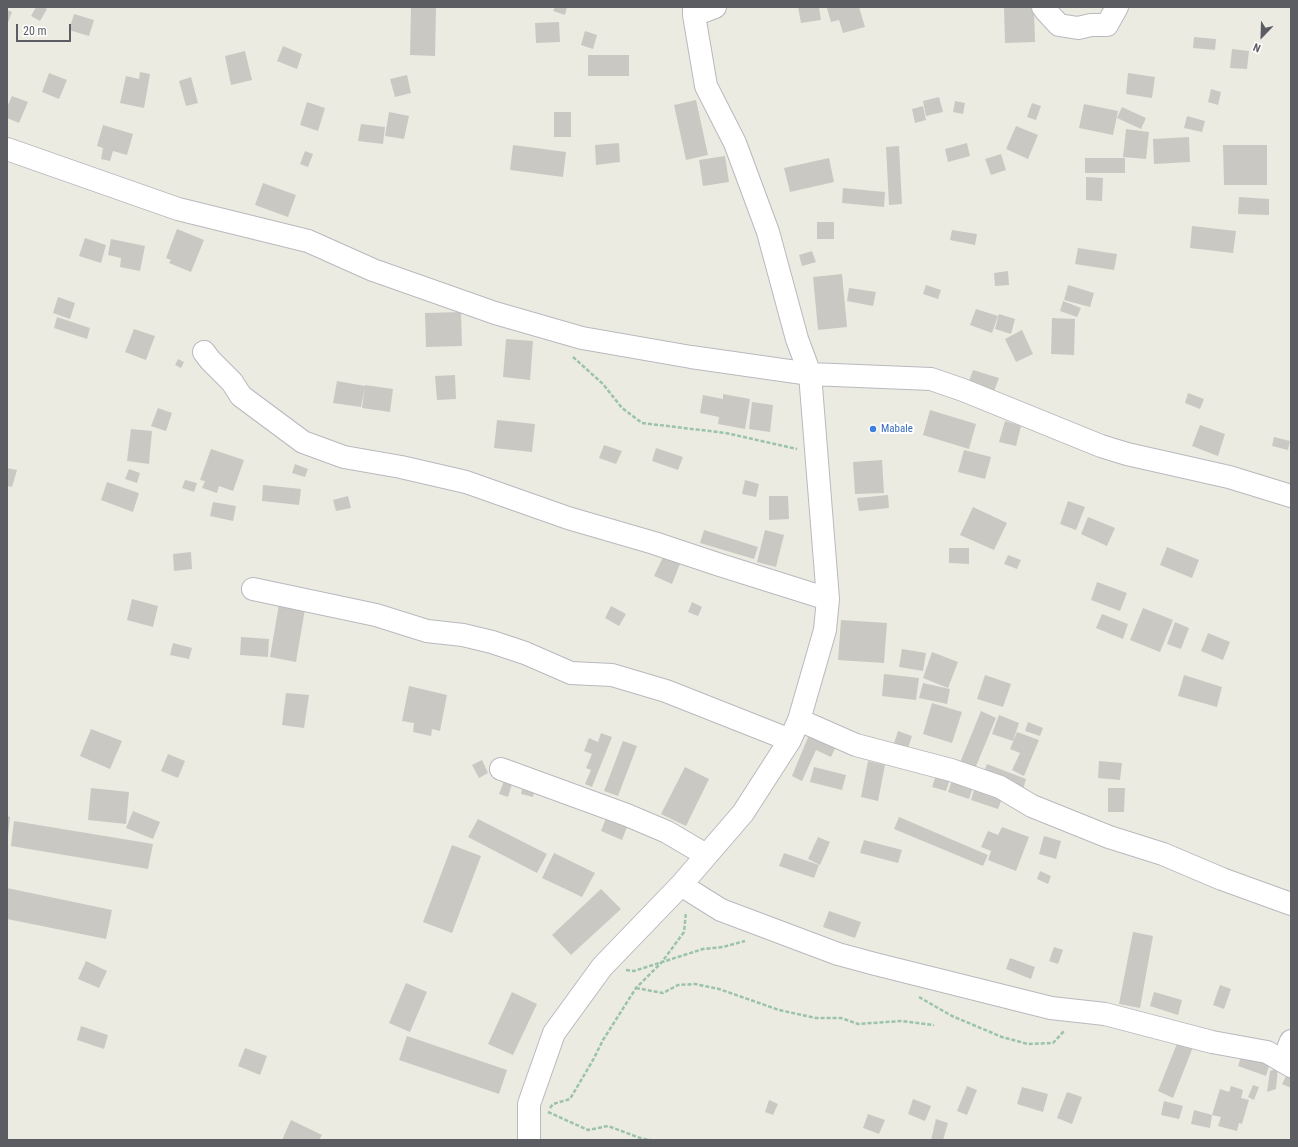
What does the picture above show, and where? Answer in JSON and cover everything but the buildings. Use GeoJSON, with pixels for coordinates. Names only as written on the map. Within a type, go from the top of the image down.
{"type":"FeatureCollection","features":[{"type":"Feature","properties":{"kind":"street"},"geometry":{"type":"LineString","coordinates":[[529,1140],[529,1104],[554,1033],[602,967],[681,885],[743,813],[790,740],[798,720],[824,630],[828,599],[810,374],[796,339],[768,232],[735,143],[706,86],[694,11],[715,7]]}},
{"type":"Feature","properties":{"kind":"street"},"geometry":{"type":"LineString","coordinates":[[1043,7],[1059,25],[1078,28],[1091,25],[1107,25],[1117,7]]}},
{"type":"Feature","properties":{"kind":"street"},"geometry":{"type":"LineString","coordinates":[[7,149],[178,209],[308,241],[379,273],[495,313],[582,338],[691,357],[810,374],[931,379],[963,390],[1101,446],[1127,454],[1230,477],[1291,496]]}},
{"type":"Feature","properties":{"kind":"street"},"geometry":{"type":"LineString","coordinates":[[204,352],[232,382],[241,396],[303,442],[344,457],[401,467],[466,482],[568,518],[654,543],[828,599]]}},
{"type":"Feature","properties":{"kind":"street"},"geometry":{"type":"LineString","coordinates":[[253,589],[376,615],[427,631],[492,642],[525,653],[571,673],[612,675],[666,691],[790,740]]}},
{"type":"Feature","properties":{"kind":"street"},"geometry":{"type":"LineString","coordinates":[[798,720],[856,745],[951,770],[1000,787],[1032,806],[1109,837],[1163,854],[1222,879],[1291,904]]}},
{"type":"Feature","properties":{"kind":"street"},"geometry":{"type":"LineString","coordinates":[[501,768],[627,815],[667,832],[706,855]]}},
{"type":"Feature","properties":{"kind":"street"},"geometry":{"type":"LineString","coordinates":[[681,885],[721,910],[838,954],[1051,1008],[1105,1014],[1212,1042],[1267,1052],[1287,1063],[1291,1041]]}},
{"type":"Feature","properties":{"kind":"path"},"geometry":{"type":"LineString","coordinates":[[572,356],[603,384],[622,408],[642,422],[726,433],[816,453]]}},
{"type":"Feature","properties":{"kind":"path"},"geometry":{"type":"LineString","coordinates":[[650,1140],[643,1139],[608,1126],[588,1130],[547,1111],[554,1104],[570,1099],[603,1040],[636,988],[662,962],[684,932],[687,906]]}},
{"type":"Feature","properties":{"kind":"path"},"geometry":{"type":"LineString","coordinates":[[602,967],[634,971],[703,949],[723,947],[746,941]]}},
{"type":"Feature","properties":{"kind":"path"},"geometry":{"type":"LineString","coordinates":[[636,988],[663,993],[678,985],[695,984],[719,989],[779,1010],[816,1018],[841,1018],[858,1024],[902,1022],[934,1025]]}},
{"type":"Feature","properties":{"kind":"path"},"geometry":{"type":"LineString","coordinates":[[918,996],[952,1016],[1002,1037],[1028,1044],[1053,1043],[1066,1029],[1082,1016],[1084,1012]]}},
{"type":"Feature","properties":{"kind":"place","name":"Mabale"},"geometry":{"type":"Point","coordinates":[873,429]}}]}
